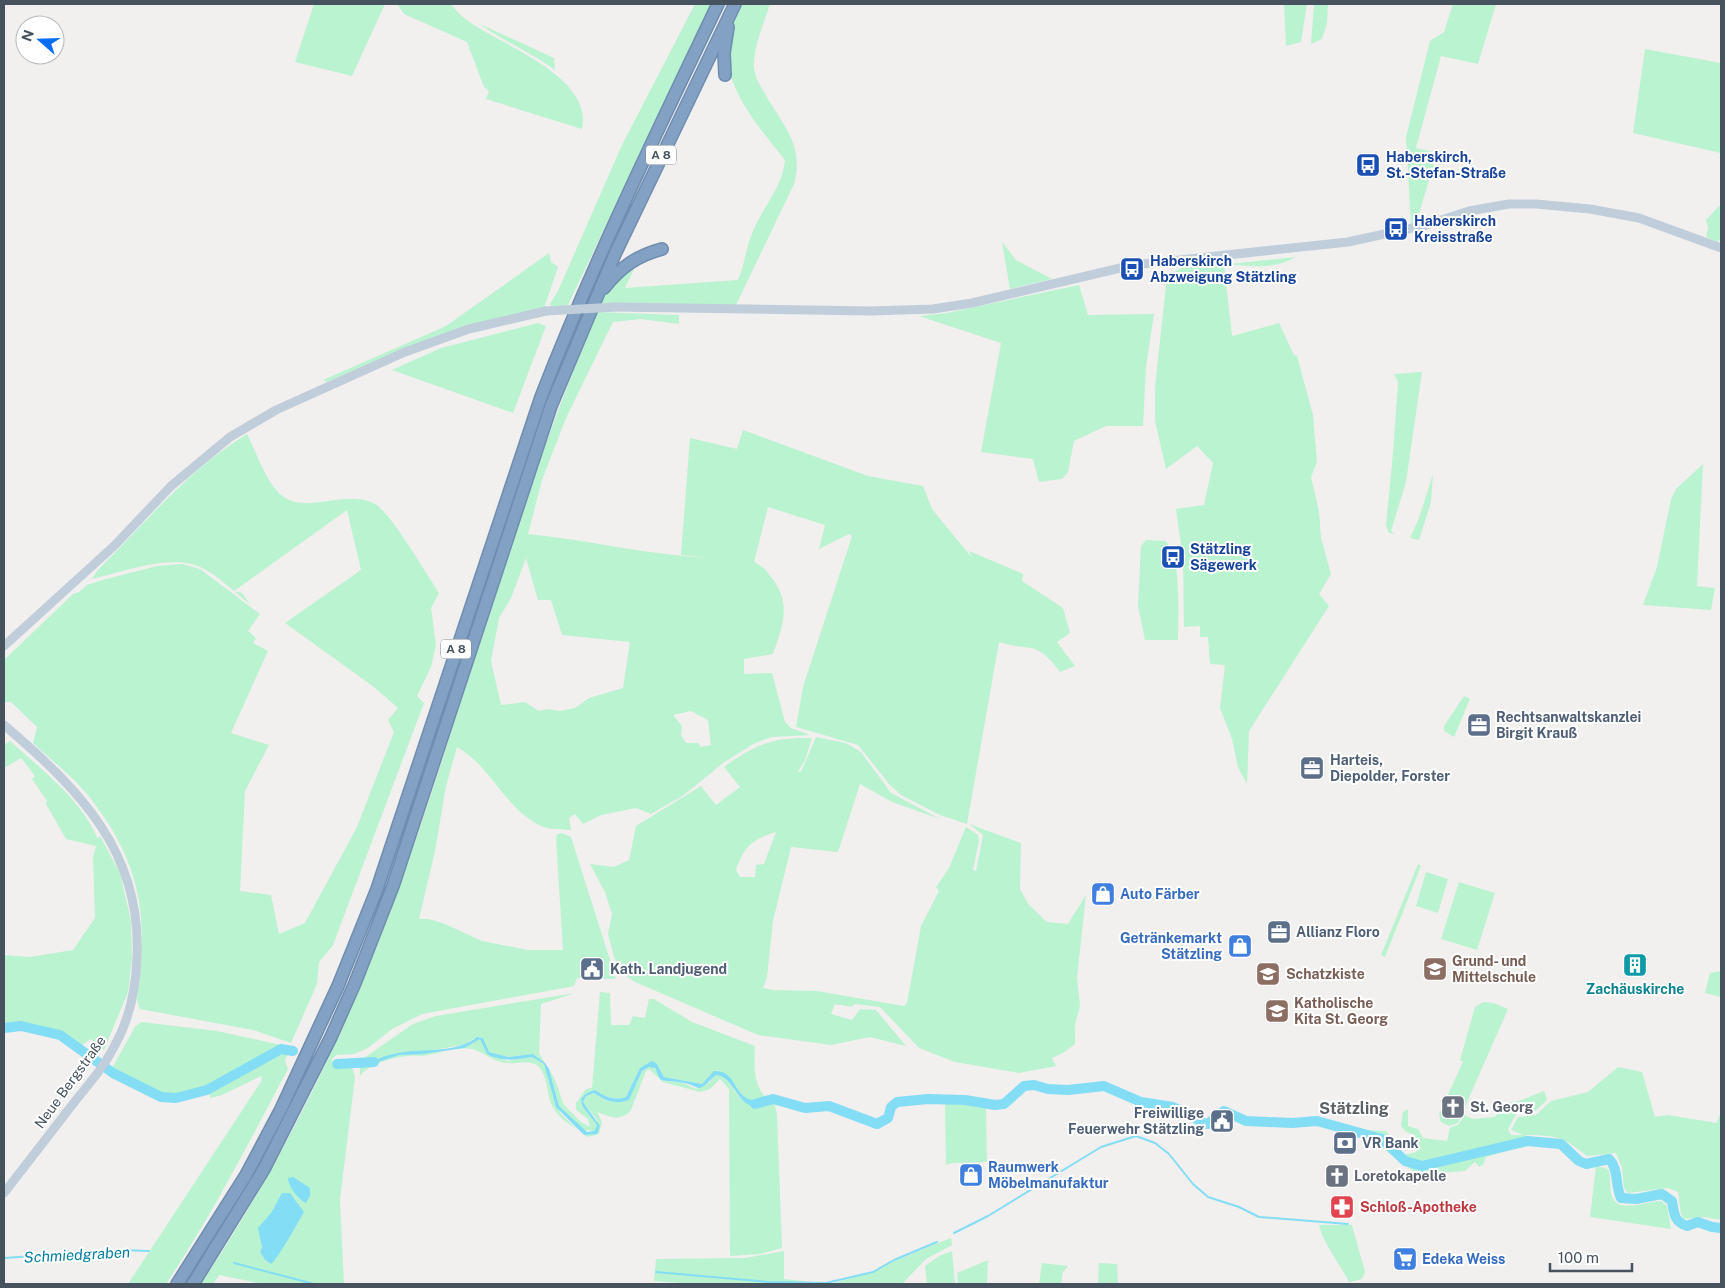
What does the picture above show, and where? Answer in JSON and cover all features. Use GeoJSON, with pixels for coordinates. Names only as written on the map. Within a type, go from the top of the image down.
{"type":"FeatureCollection","features":[{"type":"Feature","properties":{"kind":"highway","name":"A 8"},"geometry":{"type":"LineString","coordinates":[[177,1284],[246,1174],[277,1117],[338,986],[377,889],[507,494],[547,380],[604,243],[718,4]]}},
{"type":"Feature","properties":{"kind":"highway","name":"A 8"},"geometry":{"type":"LineString","coordinates":[[193,1284],[264,1168],[327,1046],[355,983],[393,886],[551,406],[594,301],[655,167],[733,7]]}},
{"type":"Feature","properties":{"kind":"highway"},"geometry":{"type":"LineString","coordinates":[[725,75],[725,44],[733,7]]}},
{"type":"Feature","properties":{"kind":"highway"},"geometry":{"type":"LineString","coordinates":[[594,301],[626,264],[636,258],[662,249]]}},
{"type":"Feature","properties":{"kind":"main road"},"geometry":{"type":"LineString","coordinates":[[4,646],[114,546],[171,486],[230,437],[276,410],[419,346],[490,323],[546,311],[616,306],[863,311],[933,309],[972,303],[1133,265],[1348,242],[1426,224],[1469,211],[1509,204],[1563,206],[1632,217],[1658,224],[1721,248]]}},
{"type":"Feature","properties":{"kind":"main road","name":"Neue Bergstraße"},"geometry":{"type":"LineString","coordinates":[[4,725],[67,782],[95,816],[120,858],[133,898],[138,935],[136,978],[129,1012],[116,1044],[99,1070],[4,1193]]}},
{"type":"Feature","properties":{"kind":"green space"},"geometry":{"type":"Polygon","coordinates":[[[314,4],[385,4],[352,76],[295,62],[314,4]]]}},
{"type":"Feature","properties":{"kind":"green space"},"geometry":{"type":"Polygon","coordinates":[[[397,4],[451,4],[462,16],[479,28],[540,63],[559,77],[573,93],[582,110],[582,129],[486,99],[489,91],[484,87],[467,42],[404,14],[397,4]]]}},
{"type":"Feature","properties":{"kind":"green space"},"geometry":{"type":"Polygon","coordinates":[[[695,4],[711,4],[568,305],[552,307],[550,304],[558,291],[622,145],[695,4]]]}},
{"type":"Feature","properties":{"kind":"green space"},"geometry":{"type":"Polygon","coordinates":[[[742,4],[770,4],[757,44],[754,68],[759,83],[790,135],[794,146],[797,170],[794,184],[736,305],[601,303],[607,291],[638,261],[625,288],[738,280],[751,237],[757,222],[781,179],[785,160],[763,133],[743,103],[729,70],[728,36],[742,4]]]}},
{"type":"Feature","properties":{"kind":"green space"},"geometry":{"type":"Polygon","coordinates":[[[1284,4],[1307,4],[1301,42],[1286,46],[1284,4]]]}},
{"type":"Feature","properties":{"kind":"green space"},"geometry":{"type":"Polygon","coordinates":[[[1314,4],[1328,4],[1327,23],[1322,39],[1311,44],[1314,4]]]}},
{"type":"Feature","properties":{"kind":"green space"},"geometry":{"type":"Polygon","coordinates":[[[1453,4],[1496,4],[1478,64],[1441,56],[1416,148],[1437,153],[1416,224],[1411,225],[1406,137],[1430,41],[1444,32],[1453,4]]]}},
{"type":"Feature","properties":{"kind":"green space"},"geometry":{"type":"Polygon","coordinates":[[[480,24],[554,58],[555,70],[498,36],[480,24]]]}},
{"type":"Feature","properties":{"kind":"green space"},"geometry":{"type":"Polygon","coordinates":[[[1645,49],[1721,63],[1721,153],[1633,133],[1645,49]]]}},
{"type":"Feature","properties":{"kind":"green space"},"geometry":{"type":"Polygon","coordinates":[[[1721,206],[1721,239],[1717,242],[1706,237],[1708,228],[1706,220],[1721,206]]]}},
{"type":"Feature","properties":{"kind":"green space"},"geometry":{"type":"Polygon","coordinates":[[[1002,242],[1016,260],[1052,279],[1010,289],[1002,242]]]}},
{"type":"Feature","properties":{"kind":"green space"},"geometry":{"type":"Polygon","coordinates":[[[549,253],[551,262],[558,267],[544,308],[391,354],[327,382],[323,380],[446,326],[549,253]]]}},
{"type":"Feature","properties":{"kind":"green space"},"geometry":{"type":"Polygon","coordinates":[[[1296,257],[1280,264],[1272,265],[1229,264],[1296,257]]]}},
{"type":"Feature","properties":{"kind":"green space"},"geometry":{"type":"Polygon","coordinates":[[[1224,265],[1232,336],[1279,323],[1294,355],[1297,356],[1313,415],[1317,462],[1311,477],[1319,511],[1321,538],[1331,574],[1319,594],[1329,606],[1249,731],[1247,784],[1238,767],[1232,739],[1220,708],[1225,665],[1210,664],[1208,637],[1200,637],[1200,626],[1184,627],[1183,559],[1176,509],[1204,505],[1213,463],[1197,446],[1166,469],[1155,421],[1155,387],[1167,276],[1181,268],[1224,265]]]}},
{"type":"Feature","properties":{"kind":"green space"},"geometry":{"type":"Polygon","coordinates":[[[1079,285],[1088,315],[1154,314],[1146,367],[1143,426],[1106,426],[1074,441],[1068,472],[1062,479],[1039,482],[1033,459],[981,452],[1001,343],[919,316],[947,313],[1079,285]]]}},
{"type":"Feature","properties":{"kind":"green space"},"geometry":{"type":"Polygon","coordinates":[[[596,312],[679,315],[679,324],[641,319],[613,322],[566,418],[542,480],[528,534],[664,554],[709,558],[681,555],[690,438],[737,449],[743,430],[868,476],[923,486],[932,509],[972,558],[969,551],[1023,574],[1022,581],[1063,608],[1070,633],[1057,642],[1075,666],[1060,672],[1039,651],[999,642],[967,824],[940,815],[901,795],[889,784],[858,745],[796,727],[803,687],[852,536],[849,534],[819,549],[825,525],[768,507],[754,562],[766,570],[778,587],[782,596],[784,614],[773,654],[744,659],[744,674],[772,673],[785,722],[791,728],[810,735],[772,737],[755,743],[723,763],[684,795],[651,814],[636,808],[601,815],[583,824],[575,814],[569,818],[571,830],[544,827],[528,819],[479,765],[457,747],[446,786],[435,851],[419,919],[429,919],[445,924],[482,941],[528,950],[563,950],[556,839],[557,834],[562,833],[571,837],[616,979],[577,978],[574,986],[422,1014],[392,1029],[368,1048],[354,1054],[336,1055],[332,1059],[333,1065],[352,1067],[355,1077],[340,1200],[344,1284],[263,1284],[219,1275],[213,1284],[201,1284],[243,1218],[301,1114],[336,1042],[375,950],[437,778],[520,516],[596,312]],[[526,558],[511,598],[499,618],[491,661],[501,705],[525,702],[539,711],[547,709],[560,711],[575,708],[589,698],[623,688],[630,642],[562,635],[551,600],[538,600],[526,558]],[[691,711],[673,715],[682,726],[681,735],[686,743],[698,743],[701,747],[711,745],[708,720],[691,711]],[[294,1198],[274,1206],[260,1252],[265,1260],[271,1264],[303,1212],[294,1198]]]}},
{"type":"Feature","properties":{"kind":"green space"},"geometry":{"type":"Polygon","coordinates":[[[538,323],[546,326],[513,413],[392,370],[441,348],[538,323]]]}},
{"type":"Feature","properties":{"kind":"green space"},"geometry":{"type":"Polygon","coordinates":[[[1422,372],[1406,482],[1391,531],[1394,534],[1389,533],[1386,525],[1398,382],[1394,374],[1422,372]]]}},
{"type":"Feature","properties":{"kind":"green space"},"geometry":{"type":"Polygon","coordinates":[[[247,434],[268,478],[277,491],[287,499],[310,503],[350,499],[363,500],[375,504],[399,531],[439,593],[431,608],[436,645],[431,667],[417,696],[424,703],[333,945],[319,962],[317,984],[291,1043],[253,1030],[140,1009],[137,1000],[141,971],[141,918],[138,894],[131,870],[121,847],[108,823],[85,791],[33,743],[37,727],[11,702],[4,702],[4,660],[73,594],[79,592],[87,585],[157,566],[182,564],[200,569],[260,614],[248,631],[256,638],[253,643],[268,651],[231,733],[269,745],[245,791],[240,891],[271,895],[279,934],[305,923],[357,827],[394,732],[388,720],[398,708],[374,687],[285,623],[361,570],[347,510],[234,591],[204,569],[192,564],[178,562],[148,565],[92,579],[97,571],[186,481],[205,464],[247,434]]]}},
{"type":"Feature","properties":{"kind":"green space"},"geometry":{"type":"Polygon","coordinates":[[[1703,464],[1697,586],[1715,588],[1711,610],[1643,605],[1657,567],[1671,499],[1676,489],[1703,464]]]}},
{"type":"Feature","properties":{"kind":"green space"},"geometry":{"type":"Polygon","coordinates":[[[1433,474],[1431,502],[1419,540],[1410,538],[1419,518],[1433,474]]]}},
{"type":"Feature","properties":{"kind":"green space"},"geometry":{"type":"Polygon","coordinates":[[[1146,540],[1165,541],[1174,559],[1178,587],[1178,640],[1145,640],[1138,606],[1141,546],[1146,540]]]}},
{"type":"Feature","properties":{"kind":"green space"},"geometry":{"type":"Polygon","coordinates":[[[234,591],[242,593],[250,604],[244,600],[234,591]]]}},
{"type":"Feature","properties":{"kind":"green space"},"geometry":{"type":"Polygon","coordinates":[[[1464,696],[1470,699],[1454,737],[1444,731],[1444,726],[1464,696]]]}},
{"type":"Feature","properties":{"kind":"green space"},"geometry":{"type":"Polygon","coordinates":[[[816,737],[846,743],[861,752],[891,793],[940,819],[892,802],[860,784],[838,852],[791,847],[773,921],[767,977],[763,988],[817,991],[904,1006],[907,1003],[921,926],[939,891],[936,887],[949,868],[966,827],[978,835],[979,841],[973,870],[976,871],[983,835],[969,824],[1021,843],[1020,889],[1029,905],[1047,922],[1068,924],[1086,895],[1077,978],[1080,1006],[1075,1025],[1075,1044],[1052,1058],[1056,1066],[1019,1073],[955,1062],[919,1048],[880,1007],[854,1004],[852,1007],[835,1004],[831,1014],[852,1020],[860,1009],[876,1010],[906,1046],[870,1037],[831,1045],[758,1035],[635,982],[622,973],[614,957],[608,934],[612,914],[605,892],[590,864],[614,867],[629,860],[636,826],[701,786],[716,805],[740,787],[724,767],[756,747],[786,739],[812,738],[805,760],[798,772],[801,772],[816,737]],[[776,832],[750,845],[742,855],[736,870],[740,877],[755,877],[756,865],[764,864],[776,832]]]}},
{"type":"Feature","properties":{"kind":"green space"},"geometry":{"type":"Polygon","coordinates":[[[10,741],[48,774],[71,798],[90,824],[98,839],[100,836],[120,873],[131,921],[132,958],[128,992],[104,1050],[90,1039],[81,1046],[63,1035],[44,1028],[14,1024],[4,1025],[4,955],[30,957],[73,950],[95,918],[93,857],[96,846],[66,839],[46,804],[47,801],[32,779],[35,776],[21,758],[4,768],[4,745],[10,741]]]}},
{"type":"Feature","properties":{"kind":"green space"},"geometry":{"type":"Polygon","coordinates":[[[1418,864],[1421,866],[1385,957],[1381,955],[1418,864]]]}},
{"type":"Feature","properties":{"kind":"green space"},"geometry":{"type":"Polygon","coordinates":[[[1426,872],[1448,879],[1438,913],[1416,906],[1426,872]]]}},
{"type":"Feature","properties":{"kind":"green space"},"geometry":{"type":"Polygon","coordinates":[[[1459,882],[1495,893],[1477,950],[1441,939],[1459,882]]]}},
{"type":"Feature","properties":{"kind":"green space"},"geometry":{"type":"Polygon","coordinates":[[[1721,971],[1721,997],[1705,993],[1710,973],[1721,971]]]}},
{"type":"Feature","properties":{"kind":"green space"},"geometry":{"type":"Polygon","coordinates":[[[600,992],[610,993],[611,1025],[629,1025],[633,1016],[645,1018],[649,999],[654,999],[692,1022],[755,1046],[757,1082],[768,1100],[749,1100],[743,1096],[731,1079],[717,1070],[702,1084],[664,1077],[657,1064],[640,1068],[626,1097],[610,1098],[595,1090],[583,1096],[581,1102],[597,1126],[594,1131],[583,1130],[559,1106],[549,1069],[564,1105],[581,1122],[590,1127],[588,1119],[576,1110],[576,1103],[586,1089],[592,1088],[600,992]]]}},
{"type":"Feature","properties":{"kind":"green space"},"geometry":{"type":"Polygon","coordinates":[[[575,993],[541,1004],[539,1053],[545,1063],[533,1054],[508,1057],[488,1052],[483,1038],[477,1037],[463,1045],[421,1052],[398,1053],[360,1064],[361,1060],[413,1024],[436,1016],[575,993]]]}},
{"type":"Feature","properties":{"kind":"green space"},"geometry":{"type":"Polygon","coordinates":[[[1483,1002],[1494,1003],[1508,1009],[1458,1123],[1449,1126],[1441,1122],[1439,1114],[1463,1062],[1460,1060],[1475,1007],[1483,1002]]]}},
{"type":"Feature","properties":{"kind":"green space"},"geometry":{"type":"Polygon","coordinates":[[[141,1022],[217,1031],[290,1047],[285,1061],[288,1069],[215,1205],[166,1284],[128,1284],[262,1080],[261,1076],[222,1095],[210,1098],[209,1085],[175,1095],[161,1095],[149,1091],[135,1079],[111,1070],[135,1027],[141,1022]]]}},
{"type":"Feature","properties":{"kind":"green space"},"geometry":{"type":"Polygon","coordinates":[[[481,1039],[487,1054],[508,1061],[532,1057],[544,1064],[554,1100],[561,1114],[578,1130],[555,1111],[544,1075],[537,1065],[522,1062],[502,1062],[472,1049],[455,1049],[481,1039]]]}},
{"type":"Feature","properties":{"kind":"green space"},"geometry":{"type":"Polygon","coordinates":[[[448,1051],[389,1060],[369,1068],[360,1076],[360,1068],[393,1056],[448,1051]]]}},
{"type":"Feature","properties":{"kind":"green space"},"geometry":{"type":"Polygon","coordinates":[[[652,1066],[665,1081],[681,1082],[696,1089],[710,1082],[716,1075],[727,1081],[743,1101],[748,1104],[758,1106],[774,1102],[777,1114],[782,1248],[760,1254],[730,1256],[729,1089],[720,1079],[710,1089],[700,1092],[663,1082],[649,1069],[646,1071],[631,1110],[619,1117],[611,1117],[597,1112],[602,1122],[599,1134],[588,1137],[584,1135],[597,1134],[597,1120],[583,1102],[586,1096],[594,1093],[611,1101],[629,1100],[642,1071],[652,1066]]]}},
{"type":"Feature","properties":{"kind":"green space"},"geometry":{"type":"Polygon","coordinates":[[[1618,1067],[1642,1072],[1655,1117],[1668,1115],[1717,1123],[1721,1111],[1721,1220],[1704,1217],[1684,1219],[1681,1214],[1678,1192],[1668,1188],[1628,1193],[1624,1188],[1622,1168],[1616,1153],[1587,1156],[1559,1138],[1526,1135],[1528,1145],[1486,1157],[1483,1165],[1479,1167],[1475,1162],[1465,1171],[1438,1173],[1413,1171],[1376,1143],[1361,1139],[1361,1130],[1386,1131],[1404,1155],[1416,1152],[1419,1146],[1413,1134],[1406,1132],[1401,1126],[1403,1112],[1408,1109],[1408,1126],[1418,1129],[1423,1138],[1447,1141],[1450,1128],[1459,1124],[1464,1115],[1473,1119],[1495,1117],[1505,1103],[1519,1101],[1544,1091],[1547,1100],[1534,1112],[1517,1113],[1508,1129],[1511,1135],[1523,1135],[1511,1130],[1518,1117],[1536,1115],[1551,1101],[1588,1092],[1618,1067]]]}},
{"type":"Feature","properties":{"kind":"green space"},"geometry":{"type":"Polygon","coordinates":[[[945,1103],[986,1107],[987,1162],[952,1163],[946,1165],[945,1103]]]}},
{"type":"Feature","properties":{"kind":"green space"},"geometry":{"type":"Polygon","coordinates":[[[1596,1166],[1608,1169],[1611,1193],[1614,1200],[1619,1204],[1632,1206],[1661,1201],[1667,1206],[1671,1229],[1590,1217],[1596,1166]]]}},
{"type":"Feature","properties":{"kind":"green space"},"geometry":{"type":"Polygon","coordinates":[[[1319,1225],[1352,1225],[1365,1272],[1362,1279],[1349,1282],[1328,1246],[1319,1225]]]}},
{"type":"Feature","properties":{"kind":"green space"},"geometry":{"type":"Polygon","coordinates":[[[951,1238],[952,1245],[926,1259],[902,1284],[830,1284],[874,1272],[894,1261],[951,1238]]]}},
{"type":"Feature","properties":{"kind":"green space"},"geometry":{"type":"Polygon","coordinates":[[[784,1251],[784,1279],[830,1284],[695,1284],[654,1281],[656,1259],[745,1258],[784,1251]]]}},
{"type":"Feature","properties":{"kind":"green space"},"geometry":{"type":"Polygon","coordinates":[[[952,1251],[955,1284],[927,1284],[925,1266],[939,1256],[952,1251]]]}},
{"type":"Feature","properties":{"kind":"green space"},"geometry":{"type":"Polygon","coordinates":[[[988,1260],[987,1284],[958,1284],[957,1273],[988,1260]]]}},
{"type":"Feature","properties":{"kind":"green space"},"geometry":{"type":"Polygon","coordinates":[[[1042,1263],[1068,1266],[1063,1272],[1061,1284],[1039,1284],[1042,1263]]]}},
{"type":"Feature","properties":{"kind":"green space"},"geometry":{"type":"Polygon","coordinates":[[[1099,1263],[1117,1264],[1118,1284],[1098,1284],[1099,1263]]]}},
{"type":"Feature","properties":{"kind":"water"},"geometry":{"type":"Polygon","coordinates":[[[477,1037],[483,1038],[489,1052],[508,1057],[533,1054],[545,1063],[549,1069],[559,1106],[587,1132],[594,1131],[597,1126],[582,1106],[582,1097],[595,1090],[610,1098],[626,1097],[640,1068],[652,1061],[657,1064],[664,1077],[702,1084],[714,1071],[723,1072],[729,1076],[741,1094],[747,1098],[756,1101],[768,1100],[769,1102],[759,1106],[751,1106],[744,1102],[723,1077],[716,1075],[699,1088],[679,1082],[662,1080],[655,1068],[649,1067],[642,1071],[629,1100],[611,1101],[594,1093],[586,1096],[583,1102],[600,1126],[597,1134],[584,1135],[556,1107],[544,1064],[532,1057],[509,1060],[493,1057],[487,1054],[480,1039],[464,1048],[399,1055],[360,1068],[360,1064],[393,1054],[439,1050],[459,1046],[477,1037]]]}},
{"type":"Feature","properties":{"kind":"water"},"geometry":{"type":"Polygon","coordinates":[[[293,1177],[310,1188],[310,1196],[306,1203],[297,1196],[290,1185],[288,1178],[293,1177]]]}},
{"type":"Feature","properties":{"kind":"water"},"geometry":{"type":"Polygon","coordinates":[[[282,1193],[290,1193],[304,1212],[283,1249],[271,1264],[265,1260],[260,1252],[262,1247],[258,1228],[271,1213],[282,1193]]]}},
{"type":"Feature","properties":{"kind":"waterway"},"geometry":{"type":"LineString","coordinates":[[4,1028],[21,1026],[60,1035],[113,1073],[161,1097],[176,1098],[207,1090],[281,1049],[293,1051]]}},
{"type":"Feature","properties":{"kind":"waterway"},"geometry":{"type":"LineString","coordinates":[[337,1064],[374,1062]]}},
{"type":"Feature","properties":{"kind":"waterway"},"geometry":{"type":"LineString","coordinates":[[755,1104],[773,1099],[805,1108],[829,1106],[877,1124],[888,1118],[891,1107],[897,1102],[928,1099],[965,1100],[995,1105],[1004,1104],[1024,1086],[1034,1085],[1048,1089],[1068,1090],[1104,1086],[1141,1102],[1173,1107],[1208,1124],[1224,1111],[1246,1121],[1292,1123],[1317,1121],[1382,1139],[1405,1161],[1422,1166],[1527,1141],[1561,1144],[1579,1161],[1586,1164],[1609,1159],[1616,1173],[1621,1198],[1636,1199],[1662,1194],[1672,1201],[1675,1216],[1679,1222],[1687,1226],[1698,1222],[1721,1228]]}},
{"type":"Feature","properties":{"kind":"waterway"},"geometry":{"type":"LineString","coordinates":[[954,1233],[988,1216],[1101,1147],[1136,1136],[1155,1143],[1169,1154],[1193,1184],[1208,1197],[1239,1207],[1259,1217],[1348,1224]]}},
{"type":"Feature","properties":{"kind":"waterway"},"geometry":{"type":"LineString","coordinates":[[656,1272],[769,1282],[826,1283],[873,1272],[894,1260],[937,1242]]}},
{"type":"Feature","properties":{"kind":"waterway","name":"Schmiedgraben"},"geometry":{"type":"LineString","coordinates":[[4,1258],[122,1250],[149,1251]]}},
{"type":"Feature","properties":{"kind":"waterway"},"geometry":{"type":"LineString","coordinates":[[234,1263],[314,1284]]}},
{"type":"Feature","properties":{"kind":"place","name":"Haberskirch, St.-Stefan-Straße"},"geometry":{"type":"Point","coordinates":[1368,165]}},
{"type":"Feature","properties":{"kind":"place","name":"Haberskirch Kreisstraße"},"geometry":{"type":"Point","coordinates":[1396,229]}},
{"type":"Feature","properties":{"kind":"place","name":"Haberskirch Abzweigung Stätzling"},"geometry":{"type":"Point","coordinates":[1132,269]}},
{"type":"Feature","properties":{"kind":"place","name":"Stätzling Sägewerk"},"geometry":{"type":"Point","coordinates":[1173,557]}},
{"type":"Feature","properties":{"kind":"place","name":"Rechtsanwaltskanzlei Birgit Krauß"},"geometry":{"type":"Point","coordinates":[1479,725]}},
{"type":"Feature","properties":{"kind":"place","name":"Harteis, Diepolder, Forster"},"geometry":{"type":"Point","coordinates":[1312,768]}},
{"type":"Feature","properties":{"kind":"place","name":"Auto Färber"},"geometry":{"type":"Point","coordinates":[1103,894]}},
{"type":"Feature","properties":{"kind":"place","name":"Allianz Floro"},"geometry":{"type":"Point","coordinates":[1279,932]}},
{"type":"Feature","properties":{"kind":"place","name":"Getränkemarkt Stätzling"},"geometry":{"type":"Point","coordinates":[1240,946]}},
{"type":"Feature","properties":{"kind":"place","name":"Zachäuskirche"},"geometry":{"type":"Point","coordinates":[1635,965]}},
{"type":"Feature","properties":{"kind":"place","name":"Kath. Landjugend"},"geometry":{"type":"Point","coordinates":[592,969]}},
{"type":"Feature","properties":{"kind":"place","name":"Grund- und Mittelschule"},"geometry":{"type":"Point","coordinates":[1435,969]}},
{"type":"Feature","properties":{"kind":"place","name":"Schatzkiste"},"geometry":{"type":"Point","coordinates":[1268,974]}},
{"type":"Feature","properties":{"kind":"place","name":"Katholische Kita St. Georg"},"geometry":{"type":"Point","coordinates":[1277,1011]}},
{"type":"Feature","properties":{"kind":"place","name":"St. Georg"},"geometry":{"type":"Point","coordinates":[1453,1107]}},
{"type":"Feature","properties":{"kind":"place","name":"Freiwillige Feuerwehr Stätzling"},"geometry":{"type":"Point","coordinates":[1222,1121]}},
{"type":"Feature","properties":{"kind":"place","name":"VR Bank"},"geometry":{"type":"Point","coordinates":[1345,1143]}},
{"type":"Feature","properties":{"kind":"place","name":"Raumwerk Möbelmanufaktur"},"geometry":{"type":"Point","coordinates":[971,1175]}},
{"type":"Feature","properties":{"kind":"place","name":"Loretokapelle"},"geometry":{"type":"Point","coordinates":[1337,1176]}},
{"type":"Feature","properties":{"kind":"place","name":"Schloß-Apotheke"},"geometry":{"type":"Point","coordinates":[1342,1207]}},
{"type":"Feature","properties":{"kind":"place","name":"Edeka Weiss"},"geometry":{"type":"Point","coordinates":[1405,1259]}},
{"type":"Feature","properties":{"kind":"district","name":"Stätzling"},"geometry":{"type":"Point","coordinates":[1354,1108]}}]}
